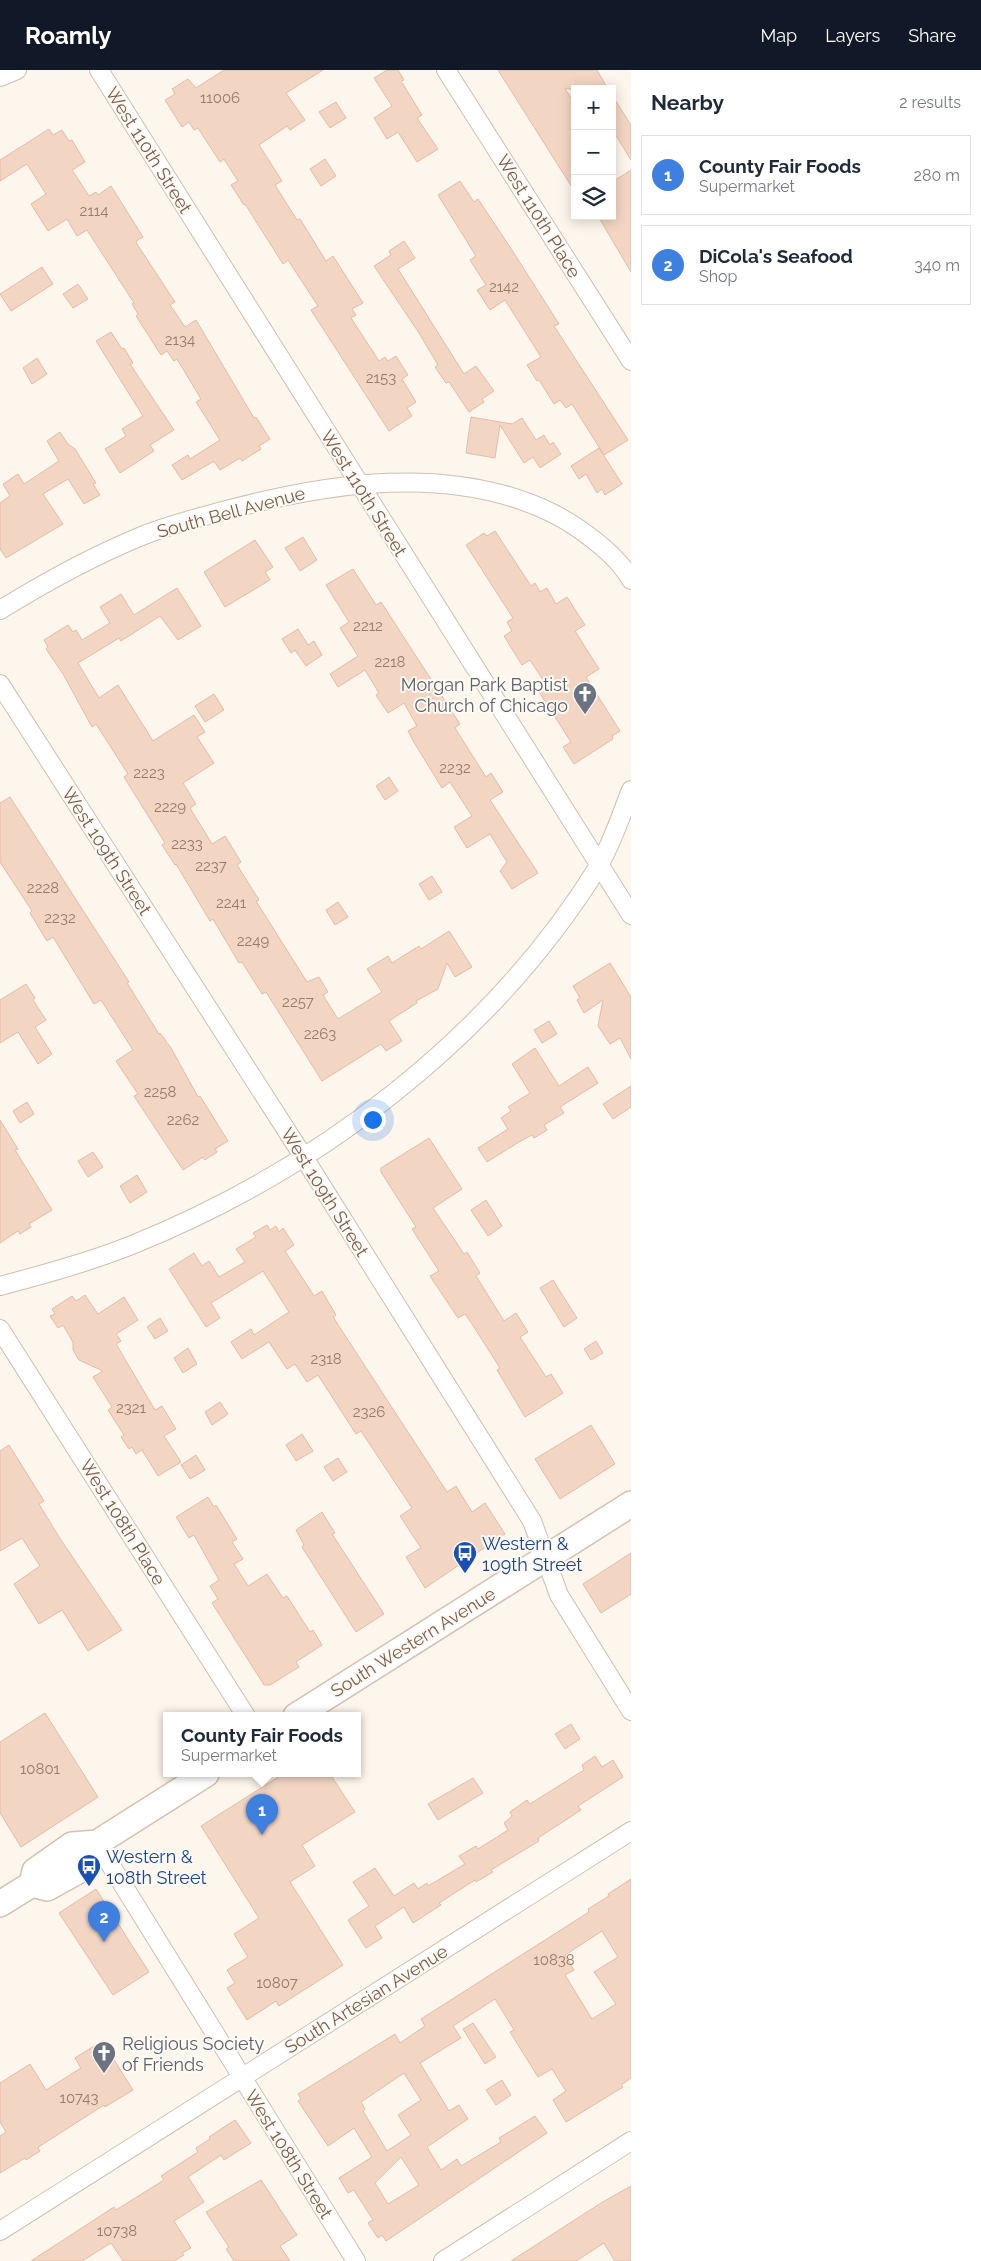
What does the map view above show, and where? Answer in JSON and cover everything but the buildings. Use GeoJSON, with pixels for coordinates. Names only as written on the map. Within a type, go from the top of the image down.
{"type":"FeatureCollection","features":[{"type":"Feature","properties":{"kind":"main road","name":"South Western Avenue"},"geometry":{"type":"LineString","coordinates":[[302,1712],[631,1504]]}},
{"type":"Feature","properties":{"kind":"main road"},"geometry":{"type":"LineString","coordinates":[[0,1904],[32,1884],[35,1871],[72,1846],[97,1843],[201,1777]]}},
{"type":"Feature","properties":{"kind":"street"},"geometry":{"type":"LineString","coordinates":[[0,77],[17,70]]}},
{"type":"Feature","properties":{"kind":"street","name":"West 110th Street"},"geometry":{"type":"LineString","coordinates":[[99,70],[631,916]]}},
{"type":"Feature","properties":{"kind":"street","name":"West 110th Place"},"geometry":{"type":"LineString","coordinates":[[446,70],[631,361]]}},
{"type":"Feature","properties":{"kind":"street","name":"South Bell Avenue"},"geometry":{"type":"LineString","coordinates":[[0,610],[58,575],[138,537],[260,501],[358,484],[422,484],[465,487],[538,506],[569,522],[601,546],[631,578]]}},
{"type":"Feature","properties":{"kind":"street","name":"West 109th Street"},"geometry":{"type":"LineString","coordinates":[[0,684],[303,1156],[532,1521],[559,1595],[631,1711]]}},
{"type":"Feature","properties":{"kind":"street"},"geometry":{"type":"LineString","coordinates":[[0,1286],[67,1268],[132,1245],[204,1213],[303,1156],[388,1098],[448,1047],[548,941],[599,865],[631,790]]}},
{"type":"Feature","properties":{"kind":"street","name":"West 108th Place"},"geometry":{"type":"LineString","coordinates":[[0,1329],[243,1712]]}},
{"type":"Feature","properties":{"kind":"street","name":"South Artesian Avenue"},"geometry":{"type":"LineString","coordinates":[[0,2231],[631,1831]]}},
{"type":"Feature","properties":{"kind":"street","name":"West 108th Street"},"geometry":{"type":"LineString","coordinates":[[97,1843],[356,2261]]}},
{"type":"Feature","properties":{"kind":"street"},"geometry":{"type":"LineString","coordinates":[[443,2261],[631,2141]]}},
{"type":"Feature","properties":{"kind":"place","name":"Morgan Park Baptist Church of Chicago"},"geometry":{"type":"Point","coordinates":[585,715]}},
{"type":"Feature","properties":{"kind":"place","name":"Western & 109th Street"},"geometry":{"type":"Point","coordinates":[465,1574]}},
{"type":"Feature","properties":{"kind":"place","name":"County Fair Foods"},"geometry":{"type":"Point","coordinates":[262,1835]}},
{"type":"Feature","properties":{"kind":"place","name":"Western & 108th Street"},"geometry":{"type":"Point","coordinates":[89,1887]}},
{"type":"Feature","properties":{"kind":"place","name":"DiCola's Seafood"},"geometry":{"type":"Point","coordinates":[104,1942]}},
{"type":"Feature","properties":{"kind":"place","name":"Religious Society of Friends"},"geometry":{"type":"Point","coordinates":[104,2074]}}]}
